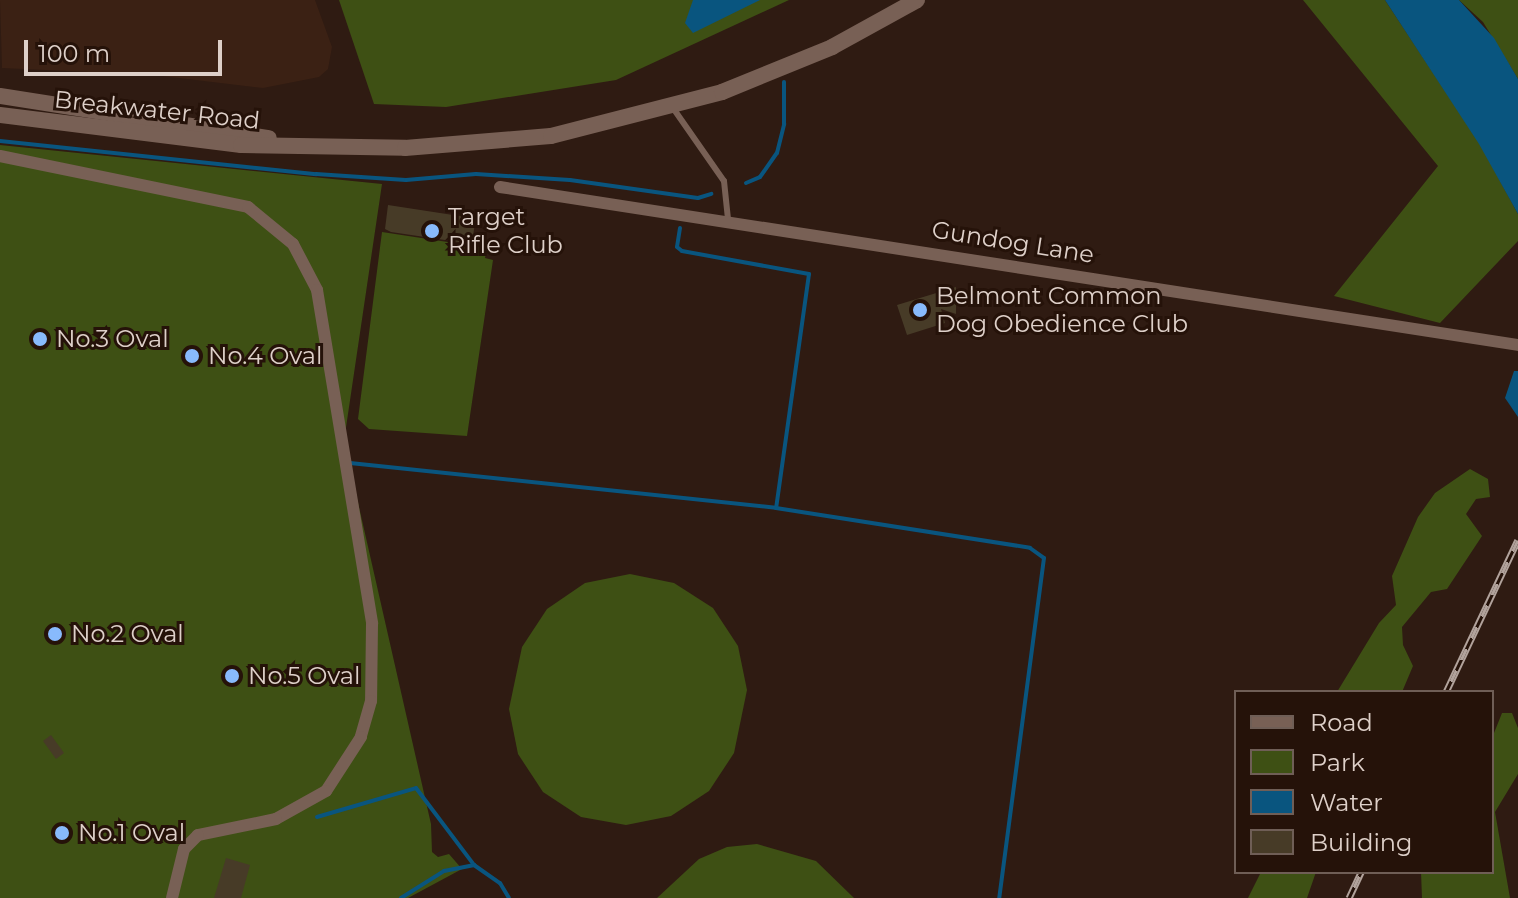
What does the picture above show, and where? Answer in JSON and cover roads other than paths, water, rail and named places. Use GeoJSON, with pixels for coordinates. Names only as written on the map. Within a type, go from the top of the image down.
{"type":"FeatureCollection","features":[{"type":"Feature","properties":{"kind":"main road","name":"Breakwater Road"},"geometry":{"type":"LineString","coordinates":[[0,115],[199,142],[483,145],[551,136],[673,108],[748,83],[832,47],[917,0]]}},
{"type":"Feature","properties":{"kind":"main road","name":"Breakwater Road"},"geometry":{"type":"LineString","coordinates":[[0,96],[310,145]]}},
{"type":"Feature","properties":{"kind":"street"},"geometry":{"type":"LineString","coordinates":[[0,156],[241,205],[270,222],[293,244],[317,290],[372,624],[371,701],[361,737],[326,791],[276,819],[198,835],[184,849],[172,898]]}},
{"type":"Feature","properties":{"kind":"street","name":"Gundog Lane"},"geometry":{"type":"LineString","coordinates":[[500,187],[1518,345]]}},
{"type":"Feature","properties":{"kind":"lane"},"geometry":{"type":"LineString","coordinates":[[673,108],[724,181],[730,200],[728,220]]}},
{"type":"Feature","properties":{"kind":"water"},"geometry":{"type":"Polygon","coordinates":[[[693,0],[760,0],[693,33],[685,23],[693,0]]]}},
{"type":"Feature","properties":{"kind":"water"},"geometry":{"type":"Polygon","coordinates":[[[1385,0],[1459,0],[1494,38],[1518,79],[1518,214],[1479,144],[1385,0]]]}},
{"type":"Feature","properties":{"kind":"water"},"geometry":{"type":"Polygon","coordinates":[[[1514,371],[1518,371],[1518,417],[1505,398],[1514,371]]]}},
{"type":"Feature","properties":{"kind":"waterway"},"geometry":{"type":"LineString","coordinates":[[746,183],[760,177],[777,153],[784,124],[784,82]]}},
{"type":"Feature","properties":{"kind":"waterway"},"geometry":{"type":"LineString","coordinates":[[0,141],[316,174],[406,180],[476,174],[570,180],[698,198],[711,194]]}},
{"type":"Feature","properties":{"kind":"waterway"},"geometry":{"type":"LineString","coordinates":[[680,228],[677,247],[682,251],[809,274],[776,508],[1030,548],[1044,558],[999,898]]}},
{"type":"Feature","properties":{"kind":"waterway"},"geometry":{"type":"LineString","coordinates":[[350,463],[776,508]]}},
{"type":"Feature","properties":{"kind":"waterway"},"geometry":{"type":"LineString","coordinates":[[317,817],[416,788],[474,865]]}},
{"type":"Feature","properties":{"kind":"waterway"},"geometry":{"type":"LineString","coordinates":[[401,898],[444,871],[474,865],[500,883],[509,898]]}},
{"type":"Feature","properties":{"kind":"railway"},"geometry":{"type":"LineString","coordinates":[[1447,690],[1518,540]]}},
{"type":"Feature","properties":{"kind":"railway"},"geometry":{"type":"LineString","coordinates":[[1349,898],[1360,874]]}},
{"type":"Feature","properties":{"kind":"place","name":"Target Rifle Club"},"geometry":{"type":"Point","coordinates":[432,231]}},
{"type":"Feature","properties":{"kind":"place","name":"Belmont Common Dog Obedience Club"},"geometry":{"type":"Point","coordinates":[920,310]}},
{"type":"Feature","properties":{"kind":"place","name":"No.3 Oval"},"geometry":{"type":"Point","coordinates":[40,339]}},
{"type":"Feature","properties":{"kind":"place","name":"No.4 Oval"},"geometry":{"type":"Point","coordinates":[192,356]}},
{"type":"Feature","properties":{"kind":"place","name":"No.2 Oval"},"geometry":{"type":"Point","coordinates":[55,634]}},
{"type":"Feature","properties":{"kind":"place","name":"No.5 Oval"},"geometry":{"type":"Point","coordinates":[232,676]}},
{"type":"Feature","properties":{"kind":"place","name":"No.1 Oval"},"geometry":{"type":"Point","coordinates":[62,833]}}]}
